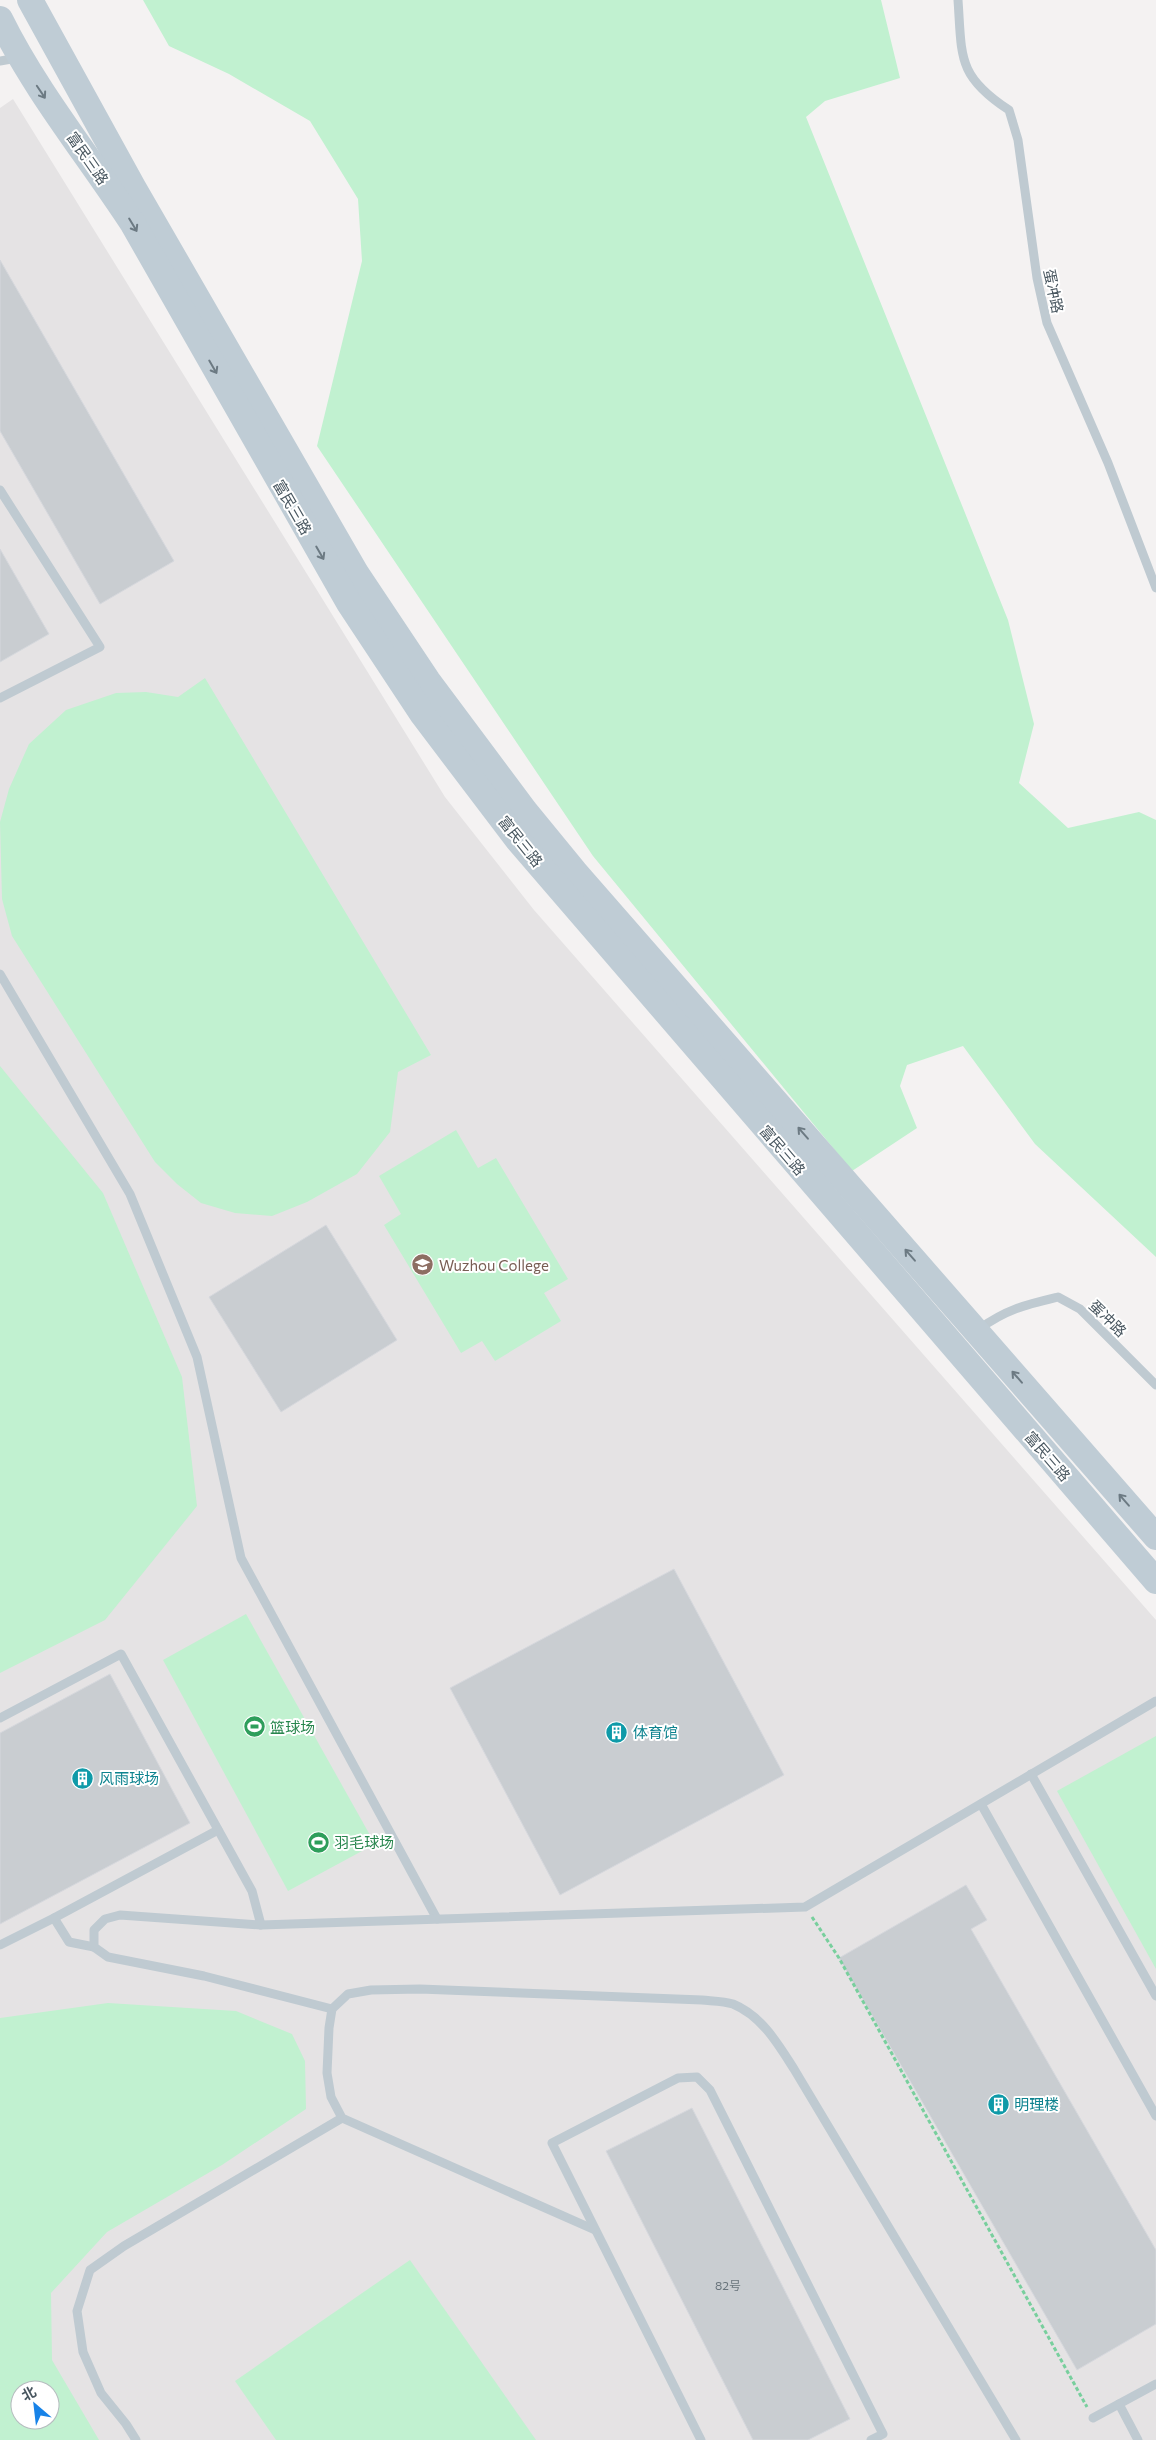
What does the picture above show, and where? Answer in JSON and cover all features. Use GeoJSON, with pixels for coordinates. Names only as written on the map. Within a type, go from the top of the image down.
{"type":"FeatureCollection","features":[{"type":"Feature","properties":{"kind":"main road","name":"富民三路"},"geometry":{"type":"LineString","coordinates":[[30,0],[138,196],[356,573],[428,681],[525,811],[575,872],[1156,1536]]}},
{"type":"Feature","properties":{"kind":"main road","name":"富民三路"},"geometry":{"type":"LineString","coordinates":[[0,19],[10,59],[132,224],[324,561],[424,715],[517,839],[1156,1581]]}},
{"type":"Feature","properties":{"kind":"lane","name":"蛋冲路"},"geometry":{"type":"LineString","coordinates":[[958,0],[961,49],[967,71],[986,95],[1009,110],[1018,140],[1037,278],[1047,323],[1108,463],[1156,588]]}},
{"type":"Feature","properties":{"kind":"lane"},"geometry":{"type":"LineString","coordinates":[[0,490],[100,647],[0,698]]}},
{"type":"Feature","properties":{"kind":"lane"},"geometry":{"type":"LineString","coordinates":[[0,974],[130,1194],[138,1212],[197,1358],[241,1558],[437,1919]]}},
{"type":"Feature","properties":{"kind":"lane","name":"蛋冲路"},"geometry":{"type":"LineString","coordinates":[[976,1331],[1000,1314],[1024,1305],[1058,1297],[1080,1308],[1156,1385]]}},
{"type":"Feature","properties":{"kind":"lane"},"geometry":{"type":"LineString","coordinates":[[0,1718],[121,1654],[252,1891],[261,1924]]}},
{"type":"Feature","properties":{"kind":"lane"},"geometry":{"type":"LineString","coordinates":[[94,1947],[94,1930],[104,1919],[120,1915],[261,1924],[805,1906],[1156,1701]]}},
{"type":"Feature","properties":{"kind":"lane"},"geometry":{"type":"LineString","coordinates":[[1031,1774],[1156,1996]]}},
{"type":"Feature","properties":{"kind":"lane"},"geometry":{"type":"LineString","coordinates":[[981,1804],[1156,2116]]}},
{"type":"Feature","properties":{"kind":"lane"},"geometry":{"type":"LineString","coordinates":[[0,1944],[54,1918],[218,1830]]}},
{"type":"Feature","properties":{"kind":"lane"},"geometry":{"type":"LineString","coordinates":[[54,1918],[68,1942],[94,1947],[108,1957],[204,1976],[332,2009]]}},
{"type":"Feature","properties":{"kind":"lane"},"geometry":{"type":"LineString","coordinates":[[596,2230],[342,2118],[331,2097],[327,2073],[329,2028],[332,2009],[348,1994],[371,1990],[420,1989],[702,2000],[732,2004],[756,2017],[774,2038],[794,2069],[1016,2440]]}},
{"type":"Feature","properties":{"kind":"lane"},"geometry":{"type":"LineString","coordinates":[[701,2440],[552,2144],[678,2078],[697,2078],[710,2090],[883,2434],[871,2440]]}},
{"type":"Feature","properties":{"kind":"lane"},"geometry":{"type":"LineString","coordinates":[[136,2440],[126,2424],[101,2393],[83,2352],[77,2311],[90,2270],[124,2246],[342,2118]]}},
{"type":"Feature","properties":{"kind":"lane"},"geometry":{"type":"LineString","coordinates":[[1093,2418],[1156,2384]]}},
{"type":"Feature","properties":{"kind":"lane"},"geometry":{"type":"LineString","coordinates":[[1119,2404],[1136,2439]]}},
{"type":"Feature","properties":{"kind":"path"},"geometry":{"type":"LineString","coordinates":[[805,1906],[839,1958],[1093,2418]]}},
{"type":"Feature","properties":{"kind":"shaded area","name":"Wuzhou College"},"geometry":{"type":"Polygon","coordinates":[[[13,99],[445,797],[534,910],[1156,1620],[1156,2440],[0,2440],[0,108],[13,99]]]}},
{"type":"Feature","properties":{"kind":"green space"},"geometry":{"type":"Polygon","coordinates":[[[143,0],[881,0],[900,78],[825,101],[806,117],[1008,620],[1034,724],[1019,783],[1068,828],[1139,812],[1156,820],[1156,1257],[1035,1144],[963,1046],[907,1065],[900,1086],[917,1128],[852,1171],[593,856],[317,446],[362,261],[358,199],[310,121],[229,74],[169,46],[143,0]]]}},
{"type":"Feature","properties":{"kind":"green space"},"geometry":{"type":"Polygon","coordinates":[[[205,678],[431,1055],[398,1072],[390,1132],[357,1174],[307,1202],[272,1216],[235,1213],[201,1203],[177,1184],[155,1162],[12,936],[2,899],[0,822],[9,789],[29,744],[66,710],[116,693],[146,692],[178,697],[205,678]]]}},
{"type":"Feature","properties":{"kind":"green space"},"geometry":{"type":"Polygon","coordinates":[[[0,1066],[103,1193],[182,1377],[197,1506],[105,1620],[0,1673],[0,1066]]]}},
{"type":"Feature","properties":{"kind":"green space"},"geometry":{"type":"Polygon","coordinates":[[[456,1130],[478,1168],[496,1158],[568,1279],[544,1293],[561,1321],[495,1361],[482,1341],[461,1353],[384,1225],[401,1214],[379,1176],[456,1130]]]}},
{"type":"Feature","properties":{"kind":"green space","name":"篮球场"},"geometry":{"type":"Polygon","coordinates":[[[246,1614],[375,1844],[288,1891],[163,1660],[246,1614]]]}},
{"type":"Feature","properties":{"kind":"green space"},"geometry":{"type":"Polygon","coordinates":[[[1156,1736],[1156,1969],[1057,1791],[1156,1736]]]}},
{"type":"Feature","properties":{"kind":"green space"},"geometry":{"type":"Polygon","coordinates":[[[108,2003],[236,2011],[292,2034],[305,2061],[306,2109],[222,2165],[107,2232],[51,2293],[52,2360],[99,2440],[0,2440],[0,2018],[108,2003]]]}},
{"type":"Feature","properties":{"kind":"green space"},"geometry":{"type":"Polygon","coordinates":[[[410,2260],[536,2440],[276,2440],[235,2381],[410,2260]]]}},
{"type":"Feature","properties":{"kind":"building"},"geometry":{"type":"Polygon","coordinates":[[[0,260],[174,561],[100,604],[0,431],[0,260]]]}},
{"type":"Feature","properties":{"kind":"building"},"geometry":{"type":"Polygon","coordinates":[[[0,549],[49,634],[0,662],[0,549]]]}},
{"type":"Feature","properties":{"kind":"building"},"geometry":{"type":"Polygon","coordinates":[[[326,1225],[397,1340],[281,1412],[209,1297],[326,1225]]]}},
{"type":"Feature","properties":{"kind":"building","name":"体育馆"},"geometry":{"type":"Polygon","coordinates":[[[674,1569],[784,1775],[560,1895],[450,1688],[674,1569]]]}},
{"type":"Feature","properties":{"kind":"building","name":"风雨球场"},"geometry":{"type":"Polygon","coordinates":[[[110,1674],[190,1823],[0,1924],[0,1733],[110,1674]]]}},
{"type":"Feature","properties":{"kind":"building","name":"明理楼"},"geometry":{"type":"Polygon","coordinates":[[[966,1885],[987,1920],[971,1929],[1156,2250],[1156,2324],[1077,2370],[839,1958],[966,1885]]]}},
{"type":"Feature","properties":{"kind":"building"},"geometry":{"type":"Polygon","coordinates":[[[692,2108],[850,2419],[808,2440],[753,2440],[606,2151],[692,2108]]]}},
{"type":"Feature","properties":{"kind":"place","name":"Wuzhou College"},"geometry":{"type":"Point","coordinates":[423,1265]}},
{"type":"Feature","properties":{"kind":"place","name":"篮球场"},"geometry":{"type":"Point","coordinates":[254,1727]}},
{"type":"Feature","properties":{"kind":"place","name":"体育馆"},"geometry":{"type":"Point","coordinates":[617,1732]}},
{"type":"Feature","properties":{"kind":"place","name":"风雨球场"},"geometry":{"type":"Point","coordinates":[83,1778]}},
{"type":"Feature","properties":{"kind":"place","name":"羽毛球场"},"geometry":{"type":"Point","coordinates":[318,1842]}},
{"type":"Feature","properties":{"kind":"place","name":"明理楼"},"geometry":{"type":"Point","coordinates":[998,2104]}}]}
